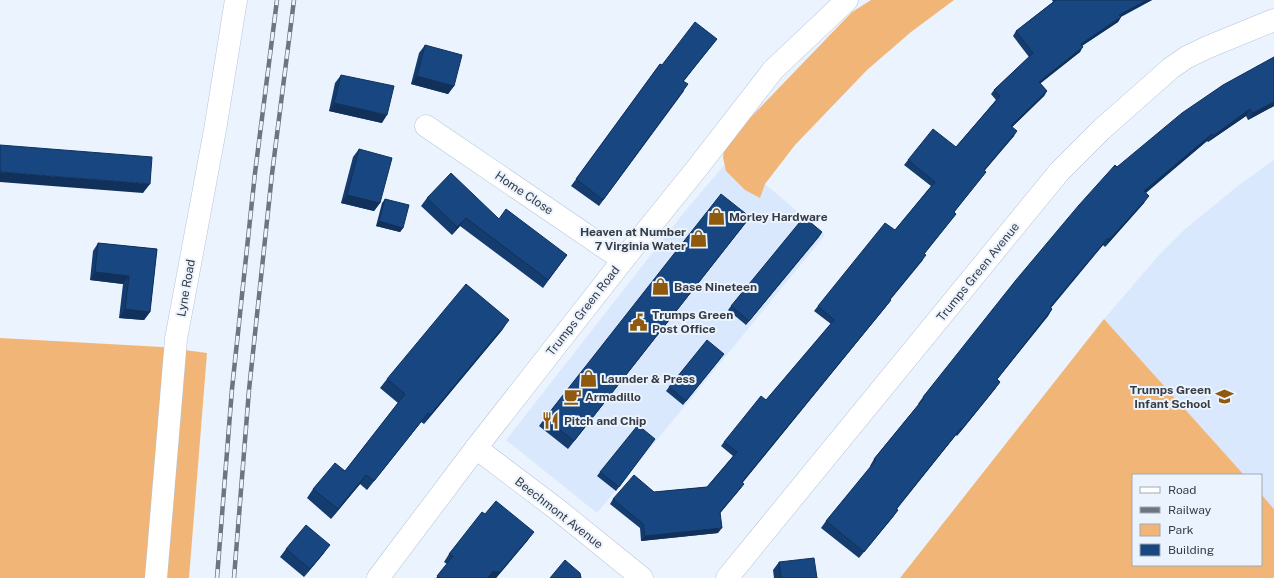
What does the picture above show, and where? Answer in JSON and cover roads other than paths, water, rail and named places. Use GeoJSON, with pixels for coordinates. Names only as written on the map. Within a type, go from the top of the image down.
{"type":"FeatureCollection","features":[{"type":"Feature","properties":{"kind":"street","name":"Lyne Road"},"geometry":{"type":"LineString","coordinates":[[156,578],[176,339],[215,130],[236,0]]}},
{"type":"Feature","properties":{"kind":"street","name":"Trumps Green Road"},"geometry":{"type":"LineString","coordinates":[[378,578],[476,448],[773,70],[847,0]]}},
{"type":"Feature","properties":{"kind":"street","name":"Trumps Green Avenue"},"geometry":{"type":"LineString","coordinates":[[727,578],[1059,172],[1102,129],[1171,68],[1187,57],[1208,47],[1274,20]]}},
{"type":"Feature","properties":{"kind":"street","name":"Home Close"},"geometry":{"type":"LineString","coordinates":[[426,126],[623,260]]}},
{"type":"Feature","properties":{"kind":"street","name":"Beechmont Avenue"},"geometry":{"type":"LineString","coordinates":[[476,448],[558,510],[642,578]]}},
{"type":"Feature","properties":{"kind":"railway"},"geometry":{"type":"LineString","coordinates":[[217,578],[232,389],[255,173],[277,0]]}},
{"type":"Feature","properties":{"kind":"railway"},"geometry":{"type":"LineString","coordinates":[[234,578],[249,390],[272,174],[294,0]]}},
{"type":"Feature","properties":{"kind":"place","name":"Morley Hardware"},"geometry":{"type":"Point","coordinates":[716,217]}},
{"type":"Feature","properties":{"kind":"place","name":"Heaven at Number 7 Virginia Water"},"geometry":{"type":"Point","coordinates":[699,239]}},
{"type":"Feature","properties":{"kind":"place","name":"Base Nineteen"},"geometry":{"type":"Point","coordinates":[661,287]}},
{"type":"Feature","properties":{"kind":"place","name":"Trumps Green Post Office"},"geometry":{"type":"Point","coordinates":[639,322]}},
{"type":"Feature","properties":{"kind":"place","name":"Launder & Press"},"geometry":{"type":"Point","coordinates":[588,379]}},
{"type":"Feature","properties":{"kind":"place","name":"Armadillo"},"geometry":{"type":"Point","coordinates":[572,397]}},
{"type":"Feature","properties":{"kind":"place","name":"Trumps Green Infant School"},"geometry":{"type":"Point","coordinates":[1224,397]}},
{"type":"Feature","properties":{"kind":"place","name":"Pitch and Chip"},"geometry":{"type":"Point","coordinates":[551,421]}}]}
